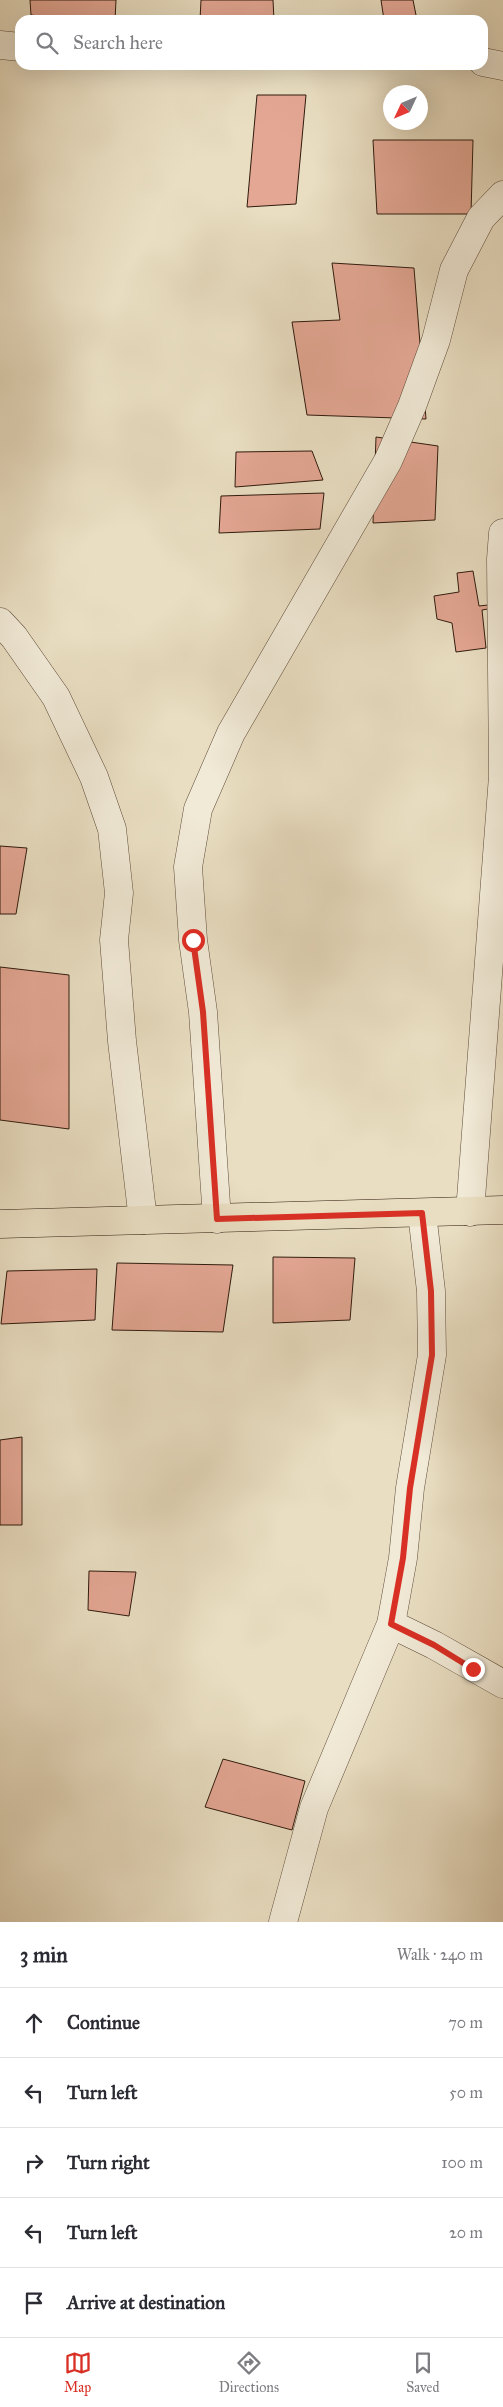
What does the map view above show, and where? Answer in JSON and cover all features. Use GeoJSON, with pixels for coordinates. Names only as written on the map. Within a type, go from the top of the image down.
{"type":"FeatureCollection","features":[{"type":"Feature","properties":{"kind":"main road"},"geometry":{"type":"LineString","coordinates":[[0,1224],[503,1210]]}},
{"type":"Feature","properties":{"kind":"street"},"geometry":{"type":"LineString","coordinates":[[0,46],[15,47]]}},
{"type":"Feature","properties":{"kind":"street"},"geometry":{"type":"LineString","coordinates":[[488,63],[503,66]]}},
{"type":"Feature","properties":{"kind":"street"},"geometry":{"type":"LineString","coordinates":[[217,1219],[203,1012],[193,940],[188,867],[198,809],[231,732],[388,461],[412,406],[436,340],[454,270],[481,218],[503,195]]}},
{"type":"Feature","properties":{"kind":"street"},"geometry":{"type":"LineString","coordinates":[[470,1212],[503,776],[501,559],[503,533]]}},
{"type":"Feature","properties":{"kind":"street"},"geometry":{"type":"LineString","coordinates":[[0,622],[14,637],[56,697],[94,777],[112,829],[119,893],[114,940],[120,1022],[143,1220]]}},
{"type":"Feature","properties":{"kind":"street"},"geometry":{"type":"LineString","coordinates":[[283,1922],[314,1808],[391,1624],[403,1558],[410,1488],[432,1355],[431,1291],[422,1213]]}},
{"type":"Feature","properties":{"kind":"street"},"geometry":{"type":"LineString","coordinates":[[391,1624],[434,1645],[503,1684]]}},
{"type":"Feature","properties":{"kind":"building"},"geometry":{"type":"Polygon","coordinates":[[[30,0],[116,0],[115,15],[31,15],[30,0]]]}},
{"type":"Feature","properties":{"kind":"building"},"geometry":{"type":"Polygon","coordinates":[[[201,0],[273,0],[274,15],[200,15],[201,0]]]}},
{"type":"Feature","properties":{"kind":"building"},"geometry":{"type":"Polygon","coordinates":[[[381,0],[413,0],[416,15],[383,15],[381,0]]]}},
{"type":"Feature","properties":{"kind":"building"},"geometry":{"type":"Polygon","coordinates":[[[257,95],[306,95],[296,204],[247,207],[257,95]]]}},
{"type":"Feature","properties":{"kind":"building"},"geometry":{"type":"Polygon","coordinates":[[[373,140],[473,140],[471,214],[377,214],[373,140]]]}},
{"type":"Feature","properties":{"kind":"building"},"geometry":{"type":"Polygon","coordinates":[[[332,263],[414,268],[426,419],[307,415],[292,322],[340,320],[332,263]]]}},
{"type":"Feature","properties":{"kind":"building"},"geometry":{"type":"Polygon","coordinates":[[[376,437],[438,446],[435,520],[373,523],[376,437]]]}},
{"type":"Feature","properties":{"kind":"building"},"geometry":{"type":"Polygon","coordinates":[[[312,451],[323,480],[235,487],[236,452],[312,451]]]}},
{"type":"Feature","properties":{"kind":"building"},"geometry":{"type":"Polygon","coordinates":[[[324,493],[320,529],[219,533],[221,496],[324,493]]]}},
{"type":"Feature","properties":{"kind":"building"},"geometry":{"type":"Polygon","coordinates":[[[473,571],[479,606],[488,605],[488,609],[482,610],[486,648],[456,652],[452,623],[437,619],[434,596],[459,592],[457,573],[473,571]]]}},
{"type":"Feature","properties":{"kind":"building"},"geometry":{"type":"Polygon","coordinates":[[[0,846],[27,848],[16,914],[0,914],[0,846]]]}},
{"type":"Feature","properties":{"kind":"building"},"geometry":{"type":"Polygon","coordinates":[[[0,967],[69,975],[69,1129],[0,1120],[0,967]]]}},
{"type":"Feature","properties":{"kind":"building"},"geometry":{"type":"Polygon","coordinates":[[[273,1257],[355,1258],[350,1320],[273,1323],[273,1257]]]}},
{"type":"Feature","properties":{"kind":"building"},"geometry":{"type":"Polygon","coordinates":[[[117,1263],[233,1265],[223,1332],[112,1330],[117,1263]]]}},
{"type":"Feature","properties":{"kind":"building"},"geometry":{"type":"Polygon","coordinates":[[[97,1269],[95,1320],[1,1324],[7,1271],[97,1269]]]}},
{"type":"Feature","properties":{"kind":"building"},"geometry":{"type":"Polygon","coordinates":[[[22,1437],[22,1525],[0,1525],[0,1440],[22,1437]]]}},
{"type":"Feature","properties":{"kind":"building"},"geometry":{"type":"Polygon","coordinates":[[[89,1571],[136,1572],[129,1616],[88,1610],[89,1571]]]}},
{"type":"Feature","properties":{"kind":"building"},"geometry":{"type":"Polygon","coordinates":[[[223,1759],[305,1781],[292,1830],[205,1807],[223,1759]]]}},
{"type":"Feature","properties":{"kind":"route"},"geometry":{"type":"LineString","coordinates":[[193,940],[203,1012],[217,1219],[422,1213],[431,1291],[432,1355],[410,1488],[403,1558],[391,1624],[434,1645],[473,1669]]}}]}
